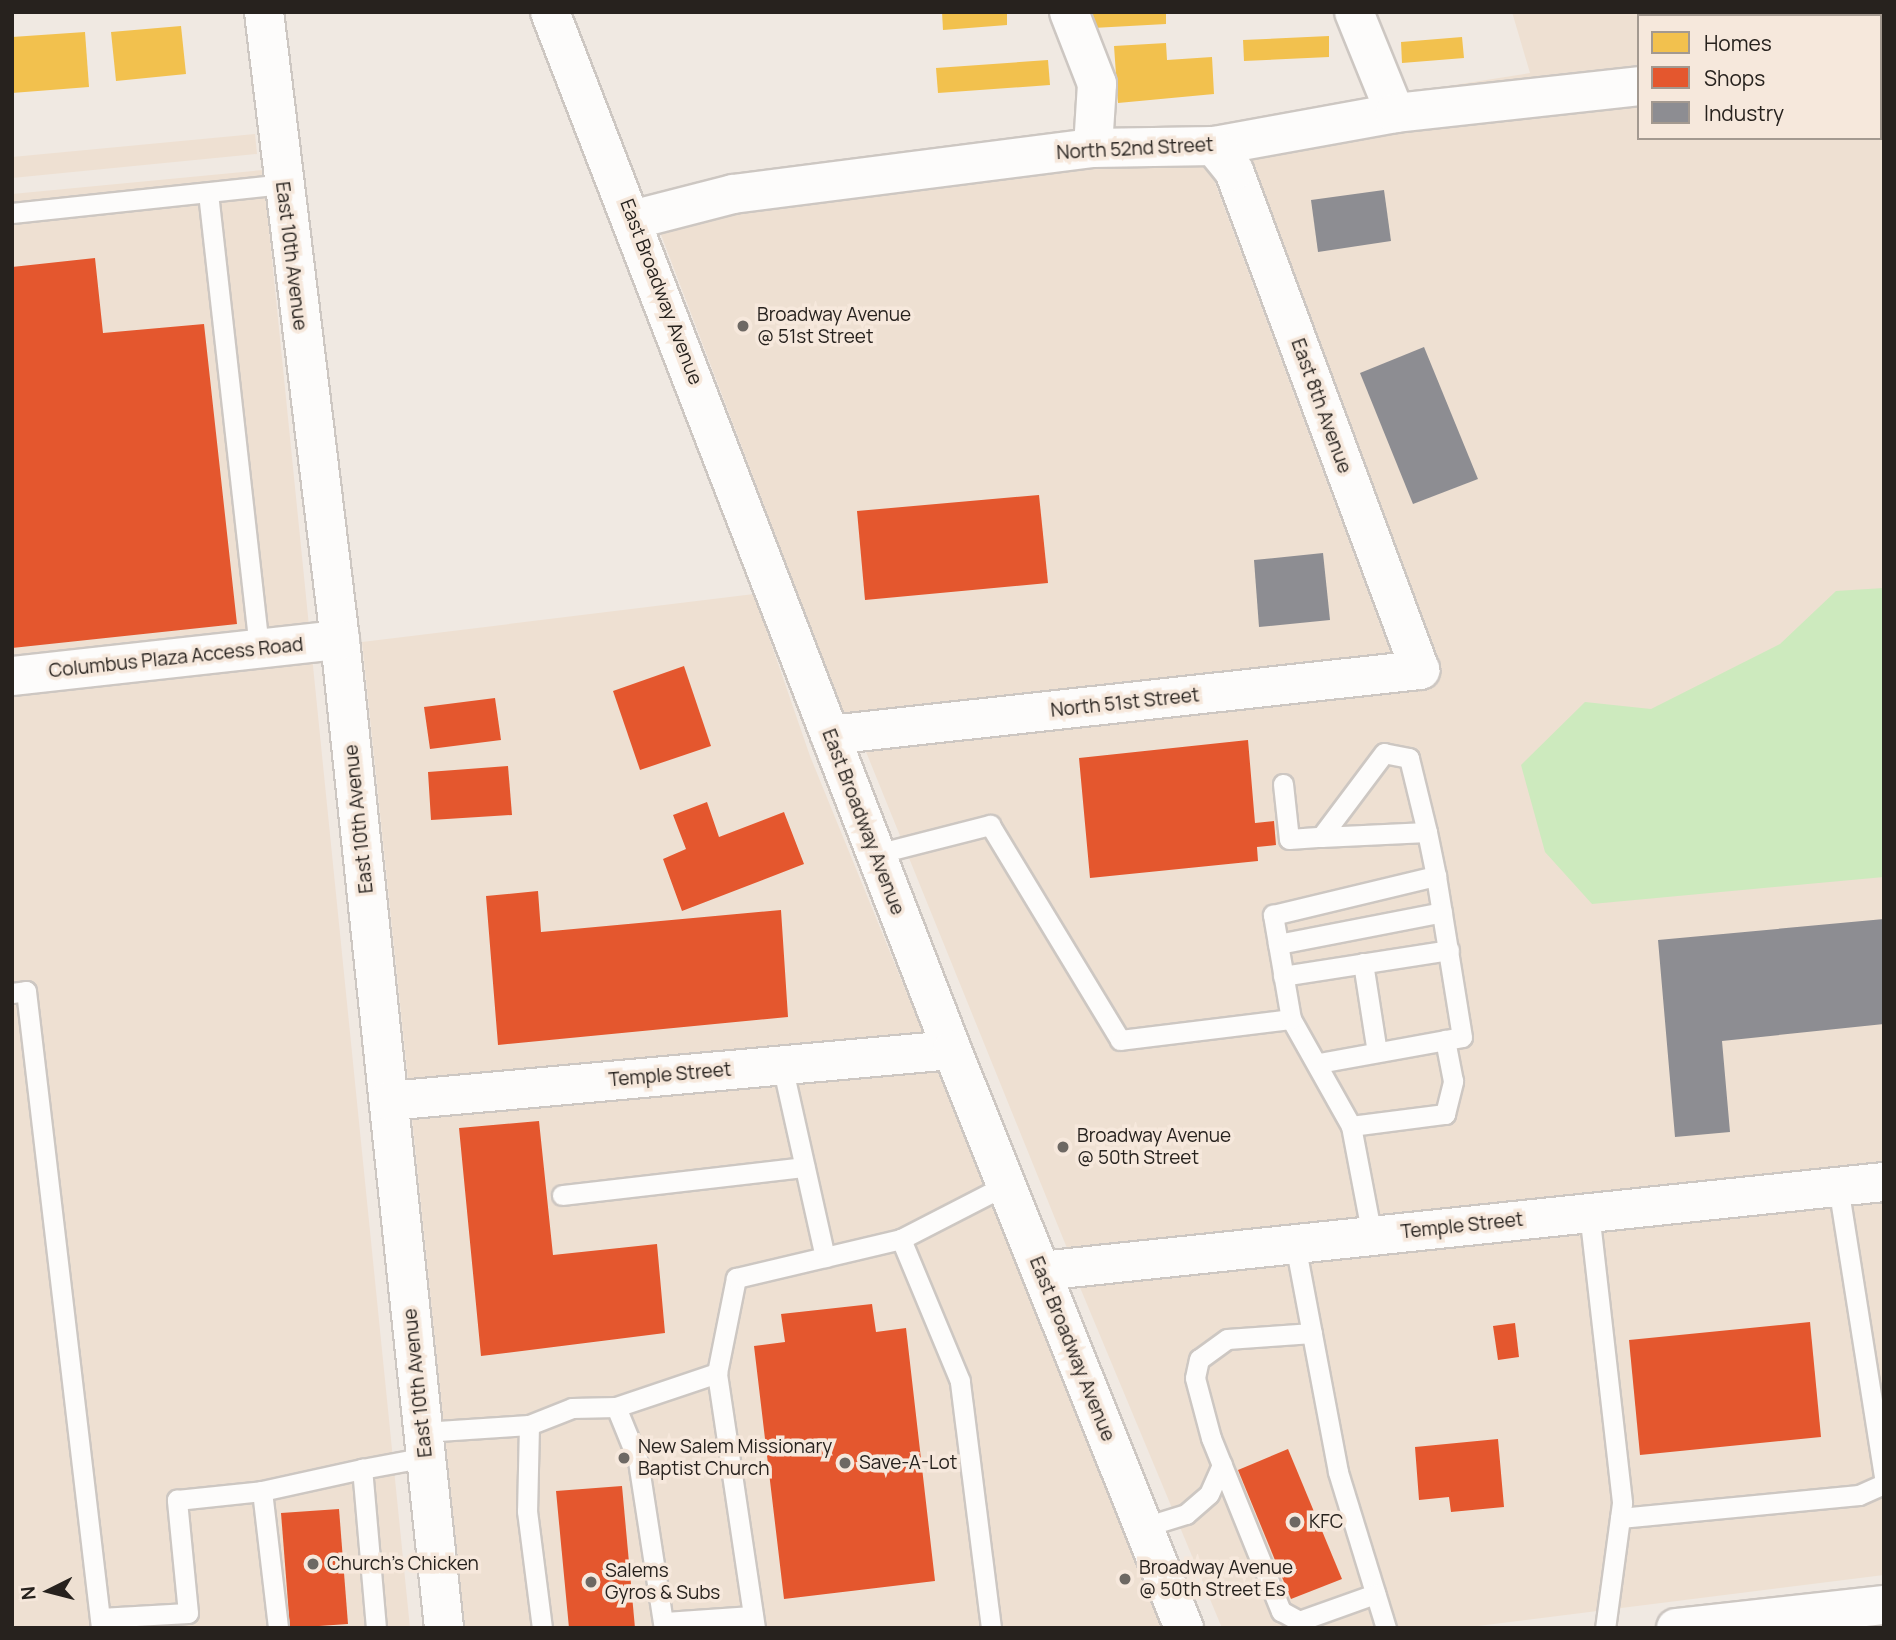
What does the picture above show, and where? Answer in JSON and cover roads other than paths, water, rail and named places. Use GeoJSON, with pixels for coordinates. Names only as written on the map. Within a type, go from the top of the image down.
{"type":"FeatureCollection","features":[{"type":"Feature","properties":{"kind":"street","name":"East 10th Avenue"},"geometry":{"type":"LineString","coordinates":[[264,12],[282,184],[340,640],[444,1628]]}},
{"type":"Feature","properties":{"kind":"street","name":"East Broadway Avenue"},"geometry":{"type":"LineString","coordinates":[[550,12],[952,1050],[1184,1628]]}},
{"type":"Feature","properties":{"kind":"street"},"geometry":{"type":"LineString","coordinates":[[1069,12],[1097,84],[1093,148]]}},
{"type":"Feature","properties":{"kind":"street"},"geometry":{"type":"LineString","coordinates":[[1354,12],[1395,113]]}},
{"type":"Feature","properties":{"kind":"street","name":"North 52nd Street"},"geometry":{"type":"LineString","coordinates":[[632,220],[733,194],[1093,148],[1214,146],[1395,113],[1637,86]]}},
{"type":"Feature","properties":{"kind":"street","name":"East 8th Avenue"},"geometry":{"type":"LineString","coordinates":[[1214,146],[1234,171],[1420,670]]}},
{"type":"Feature","properties":{"kind":"street","name":"Columbus Plaza Access Road"},"geometry":{"type":"LineString","coordinates":[[12,676],[340,640]]}},
{"type":"Feature","properties":{"kind":"street","name":"North 51st Street"},"geometry":{"type":"LineString","coordinates":[[830,735],[1420,670]]}},
{"type":"Feature","properties":{"kind":"street","name":"Temple Street"},"geometry":{"type":"LineString","coordinates":[[389,1101],[952,1050]]}},
{"type":"Feature","properties":{"kind":"street","name":"Temple Street"},"geometry":{"type":"LineString","coordinates":[[1041,1271],[1884,1182]]}},
{"type":"Feature","properties":{"kind":"street"},"geometry":{"type":"LineString","coordinates":[[1676,1628],[1884,1605]]}},
{"type":"Feature","properties":{"kind":"lane"},"geometry":{"type":"LineString","coordinates":[[12,213],[282,184]]}},
{"type":"Feature","properties":{"kind":"lane"},"geometry":{"type":"LineString","coordinates":[[208,192],[259,649]]}},
{"type":"Feature","properties":{"kind":"lane"},"geometry":{"type":"LineString","coordinates":[[1320,1063],[1462,1037],[1436,876],[1409,758],[1384,753],[1321,837]]}},
{"type":"Feature","properties":{"kind":"lane"},"geometry":{"type":"LineString","coordinates":[[1283,784],[1289,839],[1427,832]]}},
{"type":"Feature","properties":{"kind":"lane"},"geometry":{"type":"LineString","coordinates":[[876,854],[990,825],[1120,1041],[1291,1019]]}},
{"type":"Feature","properties":{"kind":"lane"},"geometry":{"type":"LineString","coordinates":[[1371,1236],[1351,1126],[1320,1063],[1291,1019],[1273,915],[1436,876]]}},
{"type":"Feature","properties":{"kind":"lane"},"geometry":{"type":"LineString","coordinates":[[1278,944],[1442,912]]}},
{"type":"Feature","properties":{"kind":"lane"},"geometry":{"type":"LineString","coordinates":[[1283,976],[1449,950]]}},
{"type":"Feature","properties":{"kind":"lane"},"geometry":{"type":"LineString","coordinates":[[1363,963],[1377,1052]]}},
{"type":"Feature","properties":{"kind":"lane"},"geometry":{"type":"LineString","coordinates":[[12,993],[26,991],[100,1623],[189,1620],[177,1500],[262,1491],[362,1469],[424,1444],[529,1425],[572,1408],[616,1407],[717,1373]]}},
{"type":"Feature","properties":{"kind":"lane"},"geometry":{"type":"LineString","coordinates":[[1351,1126],[1445,1114],[1453,1081],[1445,1040]]}},
{"type":"Feature","properties":{"kind":"lane"},"geometry":{"type":"LineString","coordinates":[[782,1065],[825,1257]]}},
{"type":"Feature","properties":{"kind":"lane"},"geometry":{"type":"LineString","coordinates":[[562,1195],[804,1167]]}},
{"type":"Feature","properties":{"kind":"lane"},"geometry":{"type":"LineString","coordinates":[[616,1407],[638,1461],[664,1625],[754,1622],[717,1373],[736,1278],[901,1239],[1006,1185]]}},
{"type":"Feature","properties":{"kind":"lane"},"geometry":{"type":"LineString","coordinates":[[1838,1186],[1884,1476]]}},
{"type":"Feature","properties":{"kind":"lane"},"geometry":{"type":"LineString","coordinates":[[1589,1212],[1620,1518],[1605,1628]]}},
{"type":"Feature","properties":{"kind":"lane"},"geometry":{"type":"LineString","coordinates":[[901,1239],[960,1381],[991,1628]]}},
{"type":"Feature","properties":{"kind":"lane"},"geometry":{"type":"LineString","coordinates":[[1295,1244],[1338,1472],[1386,1628]]}},
{"type":"Feature","properties":{"kind":"lane"},"geometry":{"type":"LineString","coordinates":[[1312,1333],[1227,1339],[1199,1359],[1195,1378],[1222,1465],[1282,1611],[1298,1621],[1375,1594]]}},
{"type":"Feature","properties":{"kind":"lane"},"geometry":{"type":"LineString","coordinates":[[529,1425],[527,1511],[542,1628]]}},
{"type":"Feature","properties":{"kind":"lane"},"geometry":{"type":"LineString","coordinates":[[1144,1527],[1186,1514],[1209,1494],[1222,1465]]}},
{"type":"Feature","properties":{"kind":"lane"},"geometry":{"type":"LineString","coordinates":[[362,1469],[376,1628]]}},
{"type":"Feature","properties":{"kind":"lane"},"geometry":{"type":"LineString","coordinates":[[1620,1518],[1859,1495],[1884,1484]]}},
{"type":"Feature","properties":{"kind":"lane"},"geometry":{"type":"LineString","coordinates":[[262,1491],[278,1628]]}},
{"type":"Feature","properties":{"kind":"place","name":"Broadway Avenue @ 51st Street"},"geometry":{"type":"Point","coordinates":[743,326]}},
{"type":"Feature","properties":{"kind":"place","name":"Broadway Avenue @ 50th Street"},"geometry":{"type":"Point","coordinates":[1063,1147]}},
{"type":"Feature","properties":{"kind":"place","name":"New Salem Missionary Baptist Church"},"geometry":{"type":"Point","coordinates":[624,1458]}},
{"type":"Feature","properties":{"kind":"place","name":"Save-A-Lot"},"geometry":{"type":"Point","coordinates":[845,1463]}},
{"type":"Feature","properties":{"kind":"place","name":"KFC"},"geometry":{"type":"Point","coordinates":[1295,1522]}},
{"type":"Feature","properties":{"kind":"place","name":"Church's Chicken"},"geometry":{"type":"Point","coordinates":[313,1564]}},
{"type":"Feature","properties":{"kind":"place","name":"Broadway Avenue @ 50th Street Es"},"geometry":{"type":"Point","coordinates":[1125,1579]}},
{"type":"Feature","properties":{"kind":"place","name":"Salems Gyros & Subs"},"geometry":{"type":"Point","coordinates":[591,1582]}}]}
